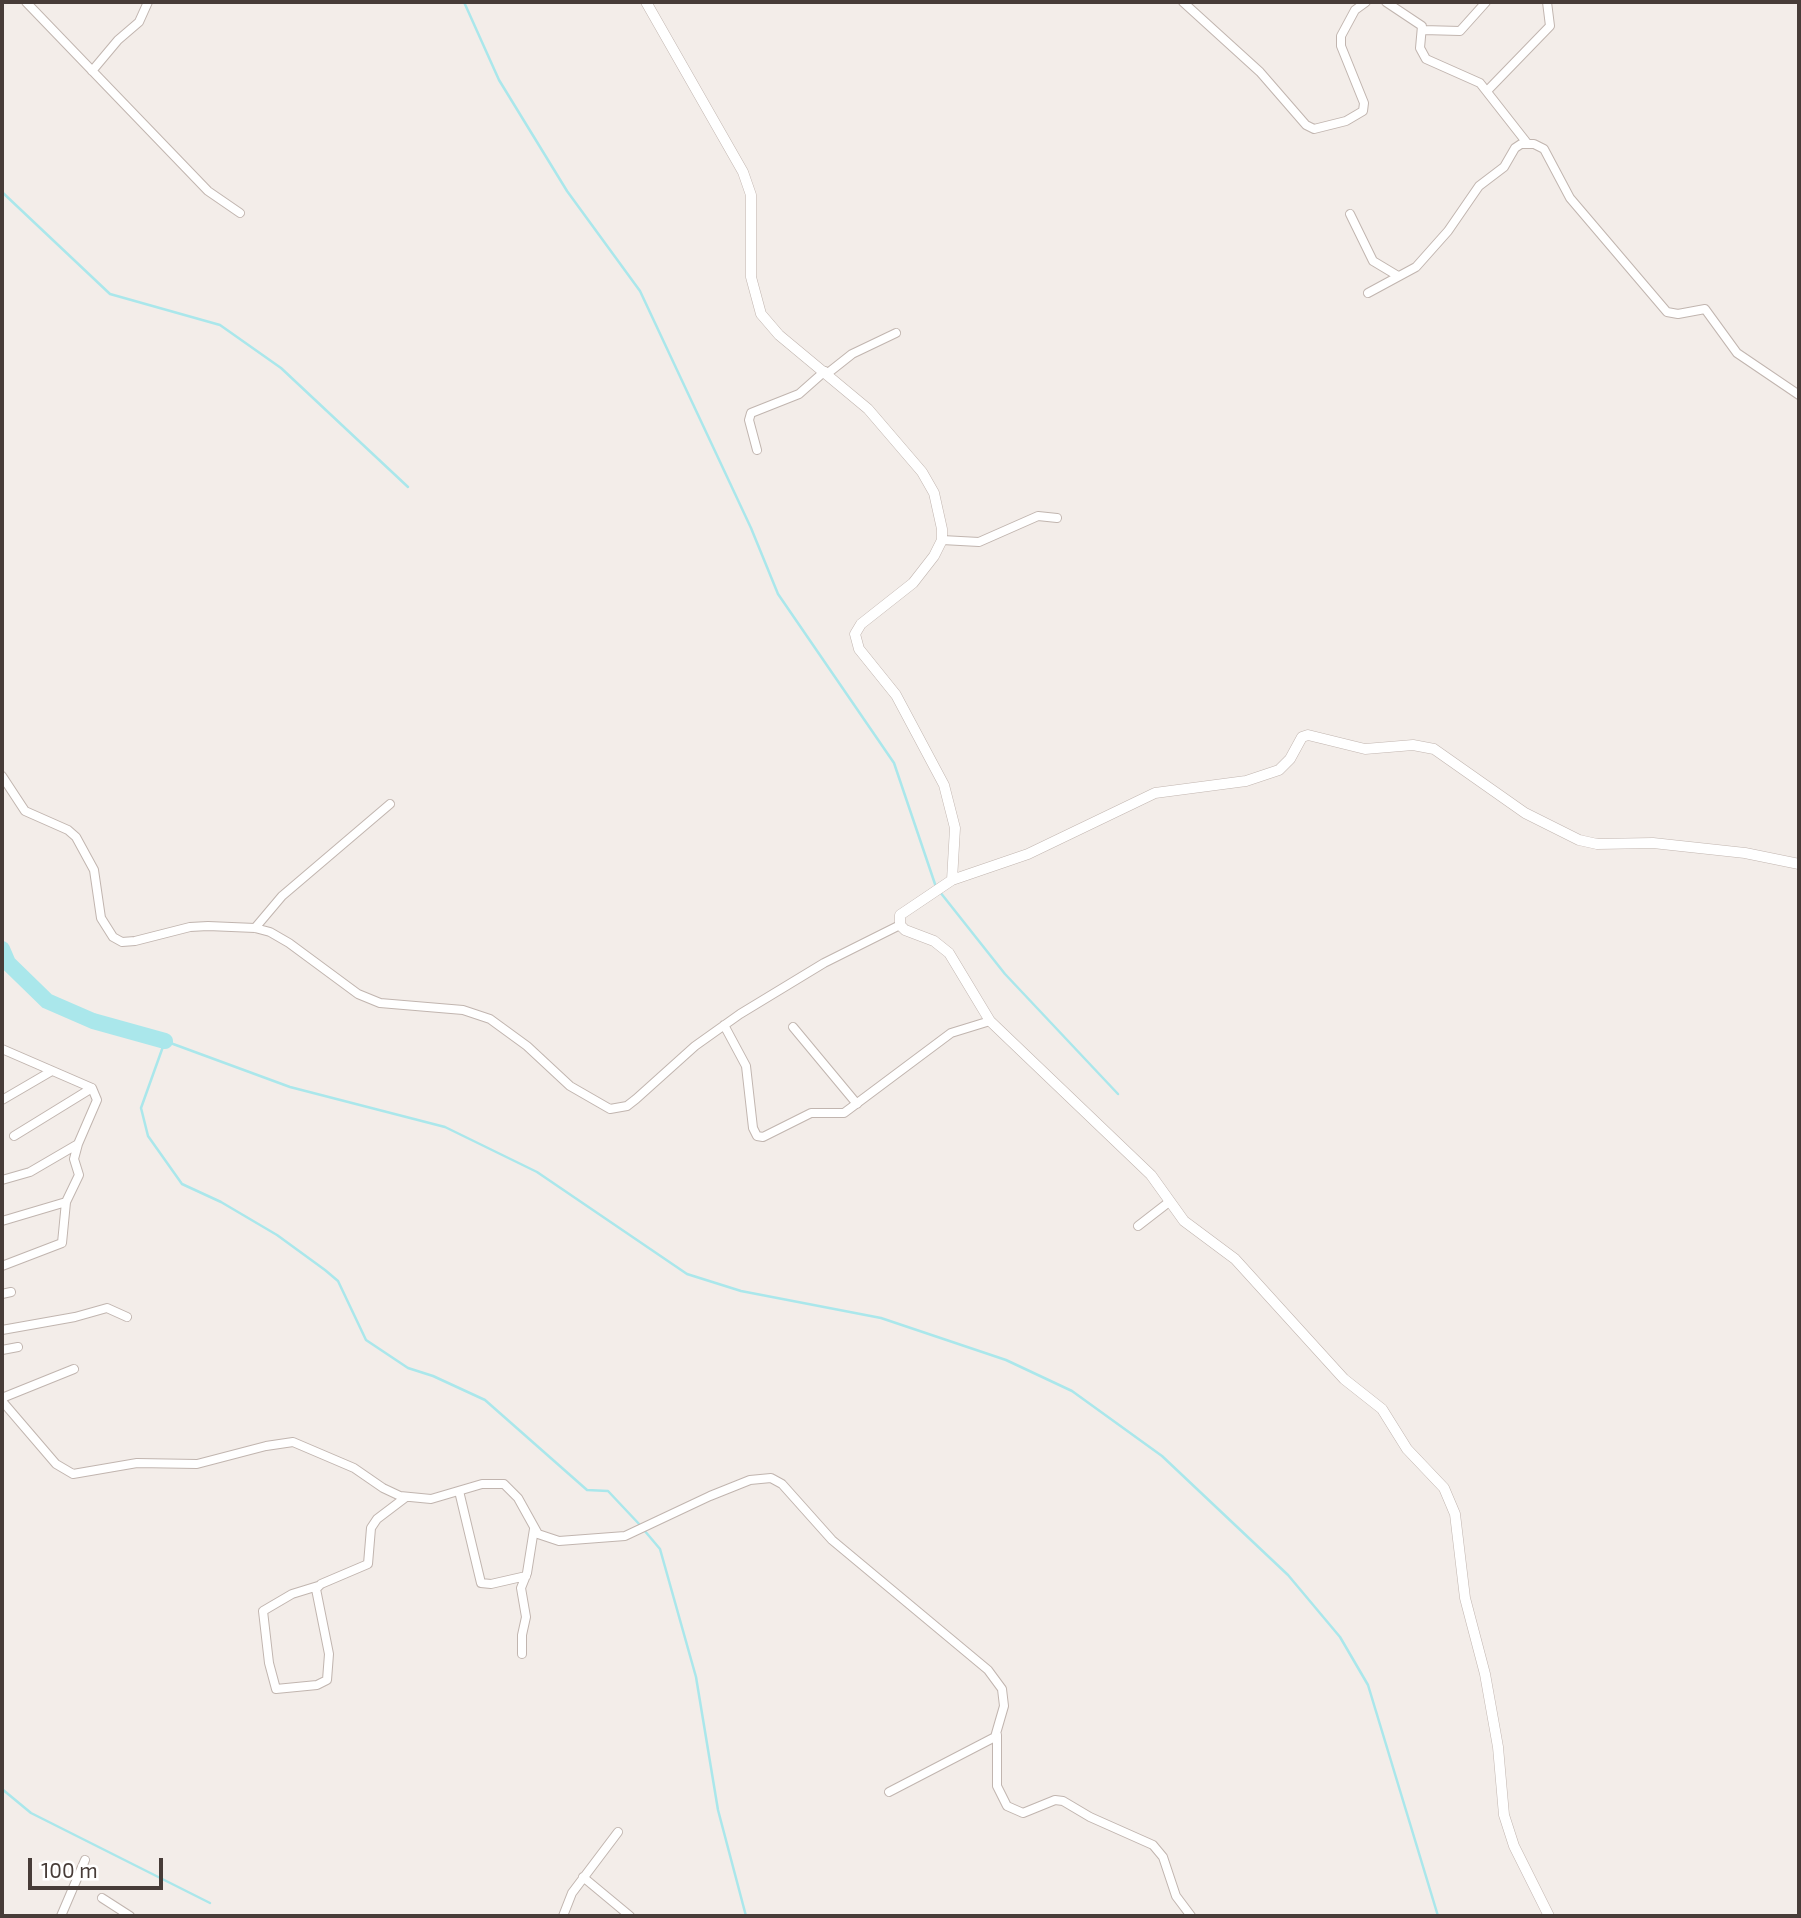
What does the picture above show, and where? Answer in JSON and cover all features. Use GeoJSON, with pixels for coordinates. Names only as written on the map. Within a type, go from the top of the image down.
{"type":"FeatureCollection","features":[{"type":"Feature","properties":{"kind":"street"},"geometry":{"type":"LineString","coordinates":[[26,2],[208,191],[240,213]]}},
{"type":"Feature","properties":{"kind":"street"},"geometry":{"type":"LineString","coordinates":[[92,71],[118,40],[139,22],[148,2]]}},
{"type":"Feature","properties":{"kind":"street"},"geometry":{"type":"LineString","coordinates":[[646,2],[743,172],[751,195],[751,277],[761,314],[779,335],[868,409],[922,472],[936,499],[942,540],[913,583],[861,624],[855,634],[859,649],[897,695],[946,792],[955,828],[947,882]]}},
{"type":"Feature","properties":{"kind":"street"},"geometry":{"type":"LineString","coordinates":[[1183,2],[1260,72],[1306,125],[1314,129],[1346,121],[1363,111],[1364,103],[1341,46],[1341,36],[1355,10],[1366,2]]}},
{"type":"Feature","properties":{"kind":"street"},"geometry":{"type":"LineString","coordinates":[[1386,2],[1413,18],[1423,30],[1420,50],[1426,59],[1473,79],[1488,91],[1527,143],[1544,149],[1570,198],[1667,312],[1678,314],[1705,309],[1737,354],[1799,395]]}},
{"type":"Feature","properties":{"kind":"street"},"geometry":{"type":"LineString","coordinates":[[1423,30],[1460,31],[1486,2]]}},
{"type":"Feature","properties":{"kind":"street"},"geometry":{"type":"LineString","coordinates":[[1488,91],[1550,26],[1547,2]]}},
{"type":"Feature","properties":{"kind":"street"},"geometry":{"type":"LineString","coordinates":[[1368,293],[1416,267],[1448,231],[1479,186],[1499,173],[1514,148],[1527,143]]}},
{"type":"Feature","properties":{"kind":"street"},"geometry":{"type":"LineString","coordinates":[[1350,214],[1373,261],[1398,276]]}},
{"type":"Feature","properties":{"kind":"street"},"geometry":{"type":"LineString","coordinates":[[757,450],[749,420],[751,413],[799,394],[852,354],[896,333]]}},
{"type":"Feature","properties":{"kind":"street"},"geometry":{"type":"LineString","coordinates":[[942,540],[979,542],[1038,516],[1057,518]]}},
{"type":"Feature","properties":{"kind":"street"},"geometry":{"type":"LineString","coordinates":[[900,925],[901,912],[947,882],[1028,854],[1154,793],[1237,782],[1270,774],[1286,765],[1298,742],[1308,735],[1365,749],[1413,745],[1434,749],[1525,813],[1579,840],[1745,853],[1799,864]]}},
{"type":"Feature","properties":{"kind":"street"},"geometry":{"type":"LineString","coordinates":[[2,776],[25,811],[68,830],[76,837],[94,870],[101,918],[113,937],[122,942],[190,926],[255,928],[289,943],[358,994],[380,1003],[463,1010],[491,1019],[527,1045],[570,1086],[610,1109],[627,1106],[636,1100],[695,1046],[797,979],[900,925]]}},
{"type":"Feature","properties":{"kind":"street"},"geometry":{"type":"LineString","coordinates":[[255,928],[282,897],[390,804]]}},
{"type":"Feature","properties":{"kind":"street"},"geometry":{"type":"LineString","coordinates":[[900,925],[908,932],[934,941],[948,953],[990,1021],[1146,1170],[1191,1227],[1224,1249],[1244,1267],[1344,1379],[1382,1409],[1407,1449],[1438,1480],[1455,1514],[1465,1598],[1485,1674],[1498,1747],[1504,1815],[1514,1846],[1549,1916]]}},
{"type":"Feature","properties":{"kind":"street"},"geometry":{"type":"LineString","coordinates":[[724,1026],[746,1066],[753,1128],[760,1137],[804,1115],[844,1113],[951,1033],[990,1021]]}},
{"type":"Feature","properties":{"kind":"street"},"geometry":{"type":"LineString","coordinates":[[793,1027],[857,1104]]}},
{"type":"Feature","properties":{"kind":"street"},"geometry":{"type":"LineString","coordinates":[[2,1049],[92,1088]]}},
{"type":"Feature","properties":{"kind":"street"},"geometry":{"type":"LineString","coordinates":[[2,1100],[50,1072]]}},
{"type":"Feature","properties":{"kind":"street"},"geometry":{"type":"LineString","coordinates":[[15,1136],[92,1088]]}},
{"type":"Feature","properties":{"kind":"street"},"geometry":{"type":"LineString","coordinates":[[2,1266],[62,1243],[66,1202],[79,1175],[74,1159],[96,1100],[92,1088]]}},
{"type":"Feature","properties":{"kind":"street"},"geometry":{"type":"LineString","coordinates":[[2,1180],[30,1172],[78,1144]]}},
{"type":"Feature","properties":{"kind":"street"},"geometry":{"type":"LineString","coordinates":[[2,1221],[66,1202]]}},
{"type":"Feature","properties":{"kind":"street"},"geometry":{"type":"LineString","coordinates":[[1138,1226],[1169,1202]]}},
{"type":"Feature","properties":{"kind":"street"},"geometry":{"type":"LineString","coordinates":[[2,1294],[11,1292]]}},
{"type":"Feature","properties":{"kind":"street"},"geometry":{"type":"LineString","coordinates":[[2,1330],[75,1317],[107,1308],[127,1317]]}},
{"type":"Feature","properties":{"kind":"street"},"geometry":{"type":"LineString","coordinates":[[2,1350],[18,1347]]}},
{"type":"Feature","properties":{"kind":"street"},"geometry":{"type":"LineString","coordinates":[[74,1369],[2,1399],[56,1464],[73,1474],[137,1464],[197,1464],[258,1448],[293,1443],[354,1468],[383,1488],[406,1497],[431,1499],[492,1482],[504,1484],[518,1498],[534,1530],[543,1537],[559,1541],[630,1534],[750,1480],[776,1480],[832,1540],[993,1676],[1004,1696],[997,1735],[997,1786],[1007,1806],[1017,1812],[1030,1812],[1055,1800],[1063,1801],[1094,1819],[1153,1845],[1163,1857],[1176,1896],[1191,1916]]}},
{"type":"Feature","properties":{"kind":"street"},"geometry":{"type":"LineString","coordinates":[[459,1491],[481,1583],[491,1584],[526,1576]]}},
{"type":"Feature","properties":{"kind":"street"},"geometry":{"type":"LineString","coordinates":[[318,1586],[316,1593],[330,1654],[327,1680],[317,1685],[276,1689],[268,1663],[263,1611],[292,1594],[318,1586],[368,1564],[371,1528],[377,1519],[406,1497]]}},
{"type":"Feature","properties":{"kind":"street"},"geometry":{"type":"LineString","coordinates":[[523,1654],[522,1635],[526,1619],[521,1588],[526,1576],[534,1530]]}},
{"type":"Feature","properties":{"kind":"street"},"geometry":{"type":"LineString","coordinates":[[889,1792],[997,1735]]}},
{"type":"Feature","properties":{"kind":"street"},"geometry":{"type":"LineString","coordinates":[[562,1916],[566,1902],[618,1832]]}},
{"type":"Feature","properties":{"kind":"street"},"geometry":{"type":"LineString","coordinates":[[61,1916],[85,1860]]}},
{"type":"Feature","properties":{"kind":"street"},"geometry":{"type":"LineString","coordinates":[[583,1877],[630,1916]]}},
{"type":"Feature","properties":{"kind":"street"},"geometry":{"type":"LineString","coordinates":[[102,1898],[130,1916]]}},
{"type":"Feature","properties":{"kind":"waterway"},"geometry":{"type":"LineString","coordinates":[[464,2],[499,80],[567,191],[640,291],[751,528],[778,594],[894,763],[936,887]]}},
{"type":"Feature","properties":{"kind":"waterway"},"geometry":{"type":"LineString","coordinates":[[2,192],[110,294],[220,325],[281,368],[408,487]]}},
{"type":"Feature","properties":{"kind":"waterway"},"geometry":{"type":"LineString","coordinates":[[940,892],[1005,974],[1118,1094]]}},
{"type":"Feature","properties":{"kind":"waterway"},"geometry":{"type":"LineString","coordinates":[[2,949],[8,963],[47,1001],[93,1021],[165,1041]]}},
{"type":"Feature","properties":{"kind":"waterway"},"geometry":{"type":"LineString","coordinates":[[640,1525],[608,1491],[587,1490],[485,1400],[433,1376],[408,1368],[366,1340],[338,1281],[325,1270],[277,1235],[221,1202],[182,1184],[148,1136],[141,1108],[165,1041],[290,1087],[445,1127],[537,1172],[687,1274],[741,1291],[881,1318],[1006,1360],[1072,1391],[1162,1456],[1288,1575],[1340,1637],[1368,1685],[1438,1916]]}},
{"type":"Feature","properties":{"kind":"waterway"},"geometry":{"type":"LineString","coordinates":[[644,1530],[660,1549],[696,1677],[718,1810],[746,1916]]}},
{"type":"Feature","properties":{"kind":"waterway"},"geometry":{"type":"LineString","coordinates":[[2,1789],[31,1813],[210,1903]]}}]}
